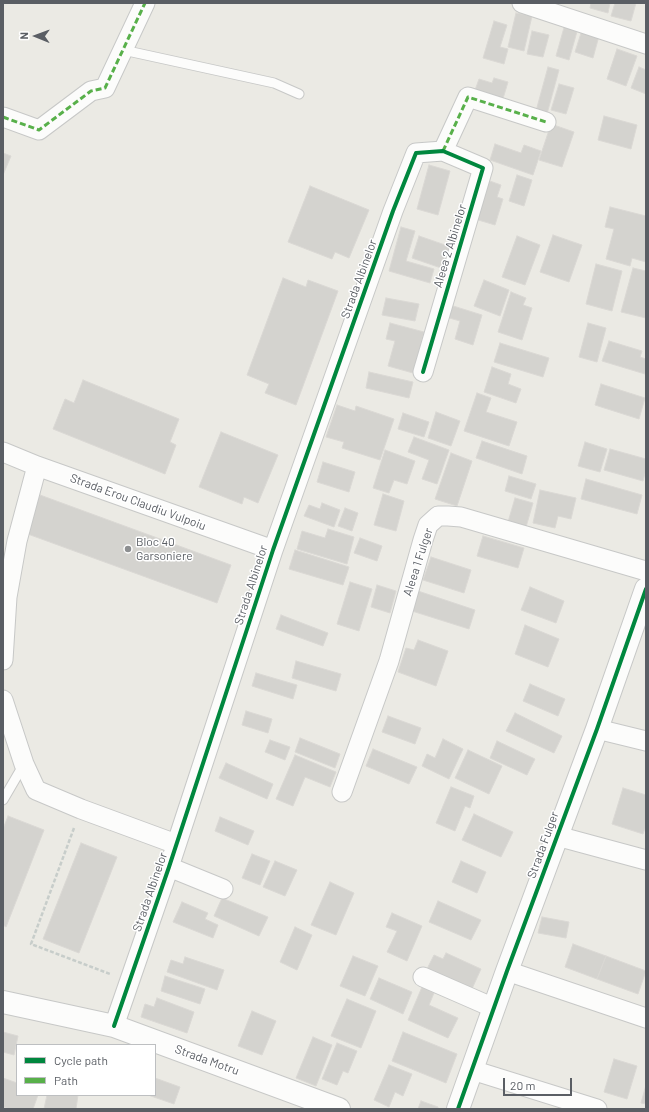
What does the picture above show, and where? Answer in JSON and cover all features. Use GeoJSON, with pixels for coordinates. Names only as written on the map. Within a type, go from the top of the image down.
{"type":"FeatureCollection","features":[{"type":"Feature","properties":{"kind":"street"},"geometry":{"type":"LineString","coordinates":[[3,117],[39,130],[71,104],[91,91],[106,88],[145,3]]}},
{"type":"Feature","properties":{"kind":"street"},"geometry":{"type":"LineString","coordinates":[[522,3],[646,44]]}},
{"type":"Feature","properties":{"kind":"street"},"geometry":{"type":"LineString","coordinates":[[443,151],[468,97],[546,122]]}},
{"type":"Feature","properties":{"kind":"street","name":"Strada Albinelor"},"geometry":{"type":"LineString","coordinates":[[114,1026],[169,867],[273,550],[388,226],[416,153],[443,151]]}},
{"type":"Feature","properties":{"kind":"street","name":"Aleea 2 Albinelor"},"geometry":{"type":"LineString","coordinates":[[423,372],[483,168],[443,151]]}},
{"type":"Feature","properties":{"kind":"street","name":"Strada Erou Claudiu Vulpoiu"},"geometry":{"type":"LineString","coordinates":[[3,452],[37,466],[273,550]]}},
{"type":"Feature","properties":{"kind":"street"},"geometry":{"type":"LineString","coordinates":[[3,660],[7,597],[17,541],[37,466]]}},
{"type":"Feature","properties":{"kind":"street","name":"Aleea 1 Fulger"},"geometry":{"type":"LineString","coordinates":[[342,792],[389,661],[428,524],[438,516],[461,517],[646,571]]}},
{"type":"Feature","properties":{"kind":"street","name":"Strada Fulger"},"geometry":{"type":"LineString","coordinates":[[458,1109],[507,971],[597,729],[646,588]]}},
{"type":"Feature","properties":{"kind":"street"},"geometry":{"type":"LineString","coordinates":[[3,700],[24,764],[36,790],[81,809],[176,844]]}},
{"type":"Feature","properties":{"kind":"street"},"geometry":{"type":"LineString","coordinates":[[597,729],[646,741]]}},
{"type":"Feature","properties":{"kind":"street"},"geometry":{"type":"LineString","coordinates":[[557,836],[646,860]]}},
{"type":"Feature","properties":{"kind":"street"},"geometry":{"type":"LineString","coordinates":[[169,867],[223,889]]}},
{"type":"Feature","properties":{"kind":"street"},"geometry":{"type":"LineString","coordinates":[[507,971],[646,1018]]}},
{"type":"Feature","properties":{"kind":"street"},"geometry":{"type":"LineString","coordinates":[[423,977],[494,1008]]}},
{"type":"Feature","properties":{"kind":"street","name":"Strada Motru"},"geometry":{"type":"LineString","coordinates":[[3,1002],[114,1026],[339,1109]]}},
{"type":"Feature","properties":{"kind":"street"},"geometry":{"type":"LineString","coordinates":[[472,1070],[597,1109]]}},
{"type":"Feature","properties":{"kind":"lane"},"geometry":{"type":"LineString","coordinates":[[123,50],[274,83],[299,94]]}},
{"type":"Feature","properties":{"kind":"lane"},"geometry":{"type":"LineString","coordinates":[[3,800],[24,764]]}},
{"type":"Feature","properties":{"kind":"path"},"geometry":{"type":"LineString","coordinates":[[81,809],[32,944],[130,982]]}},
{"type":"Feature","properties":{"kind":"building"},"geometry":{"type":"Polygon","coordinates":[[[591,3],[610,3],[608,13],[590,8],[591,3]]]}},
{"type":"Feature","properties":{"kind":"building"},"geometry":{"type":"Polygon","coordinates":[[[615,3],[636,3],[631,21],[611,16],[615,3]]]}},
{"type":"Feature","properties":{"kind":"building"},"geometry":{"type":"Polygon","coordinates":[[[516,13],[532,16],[524,51],[508,47],[516,13]]]}},
{"type":"Feature","properties":{"kind":"building"},"geometry":{"type":"Polygon","coordinates":[[[494,21],[507,25],[500,47],[508,49],[504,64],[483,58],[494,21]]]}},
{"type":"Feature","properties":{"kind":"building"},"geometry":{"type":"Polygon","coordinates":[[[565,24],[578,28],[569,60],[556,56],[565,24]]]}},
{"type":"Feature","properties":{"kind":"building"},"geometry":{"type":"Polygon","coordinates":[[[582,30],[599,36],[593,58],[575,52],[582,30]]]}},
{"type":"Feature","properties":{"kind":"building"},"geometry":{"type":"Polygon","coordinates":[[[532,31],[549,35],[543,57],[527,54],[532,31]]]}},
{"type":"Feature","properties":{"kind":"building"},"geometry":{"type":"Polygon","coordinates":[[[617,49],[637,56],[626,86],[607,79],[617,49]]]}},
{"type":"Feature","properties":{"kind":"building"},"geometry":{"type":"Polygon","coordinates":[[[548,67],[559,70],[547,114],[536,111],[548,67]]]}},
{"type":"Feature","properties":{"kind":"building"},"geometry":{"type":"Polygon","coordinates":[[[639,67],[646,70],[646,94],[631,88],[639,67]]]}},
{"type":"Feature","properties":{"kind":"building"},"geometry":{"type":"Polygon","coordinates":[[[494,78],[508,82],[502,102],[474,93],[479,79],[492,83],[494,78]]]}},
{"type":"Feature","properties":{"kind":"building"},"geometry":{"type":"Polygon","coordinates":[[[559,84],[574,88],[566,114],[551,110],[559,84]]]}},
{"type":"Feature","properties":{"kind":"building"},"geometry":{"type":"Polygon","coordinates":[[[604,116],[637,125],[631,149],[598,140],[604,116]]]}},
{"type":"Feature","properties":{"kind":"building"},"geometry":{"type":"Polygon","coordinates":[[[551,124],[574,132],[562,167],[539,160],[551,124]]]}},
{"type":"Feature","properties":{"kind":"building"},"geometry":{"type":"Polygon","coordinates":[[[495,144],[521,153],[524,145],[541,151],[533,175],[490,160],[495,144]]]}},
{"type":"Feature","properties":{"kind":"building"},"geometry":{"type":"Polygon","coordinates":[[[3,153],[11,156],[3,175],[3,153]]]}},
{"type":"Feature","properties":{"kind":"building"},"geometry":{"type":"Polygon","coordinates":[[[429,165],[450,171],[438,215],[417,209],[429,165]]]}},
{"type":"Feature","properties":{"kind":"building"},"geometry":{"type":"Polygon","coordinates":[[[517,175],[532,180],[524,206],[509,201],[517,175]]]}},
{"type":"Feature","properties":{"kind":"building"},"geometry":{"type":"Polygon","coordinates":[[[487,180],[501,185],[497,197],[503,199],[495,225],[475,219],[487,180]]]}},
{"type":"Feature","properties":{"kind":"building"},"geometry":{"type":"Polygon","coordinates":[[[310,186],[369,210],[349,258],[335,252],[332,259],[288,242],[310,186]]]}},
{"type":"Feature","properties":{"kind":"building"},"geometry":{"type":"Polygon","coordinates":[[[610,207],[646,216],[646,262],[632,258],[630,266],[606,259],[614,229],[605,227],[610,207]]]}},
{"type":"Feature","properties":{"kind":"building"},"geometry":{"type":"Polygon","coordinates":[[[401,227],[415,231],[406,261],[434,269],[430,283],[389,271],[401,227]]]}},
{"type":"Feature","properties":{"kind":"building"},"geometry":{"type":"Polygon","coordinates":[[[553,235],[582,245],[569,282],[540,272],[553,235]]]}},
{"type":"Feature","properties":{"kind":"building"},"geometry":{"type":"Polygon","coordinates":[[[419,236],[451,247],[444,269],[412,258],[419,236]]]}},
{"type":"Feature","properties":{"kind":"building"},"geometry":{"type":"Polygon","coordinates":[[[517,236],[540,245],[525,285],[502,277],[517,236]]]}},
{"type":"Feature","properties":{"kind":"building"},"geometry":{"type":"Polygon","coordinates":[[[596,264],[622,271],[612,311],[586,304],[596,264]]]}},
{"type":"Feature","properties":{"kind":"building"},"geometry":{"type":"Polygon","coordinates":[[[633,268],[646,271],[646,318],[621,312],[633,268]]]}},
{"type":"Feature","properties":{"kind":"building"},"geometry":{"type":"Polygon","coordinates":[[[283,278],[306,287],[308,280],[338,291],[296,405],[265,393],[269,384],[247,375],[283,278]]]}},
{"type":"Feature","properties":{"kind":"building"},"geometry":{"type":"Polygon","coordinates":[[[484,280],[509,290],[500,316],[474,306],[484,280]]]}},
{"type":"Feature","properties":{"kind":"building"},"geometry":{"type":"Polygon","coordinates":[[[511,292],[526,298],[523,305],[532,308],[522,340],[498,332],[511,292]]]}},
{"type":"Feature","properties":{"kind":"building"},"geometry":{"type":"Polygon","coordinates":[[[386,298],[419,304],[415,321],[382,315],[386,298]]]}},
{"type":"Feature","properties":{"kind":"building"},"geometry":{"type":"Polygon","coordinates":[[[450,305],[482,315],[473,345],[455,339],[460,321],[446,317],[450,305]]]}},
{"type":"Feature","properties":{"kind":"building"},"geometry":{"type":"Polygon","coordinates":[[[390,323],[424,332],[413,373],[388,366],[395,341],[386,339],[390,323]]]}},
{"type":"Feature","properties":{"kind":"building"},"geometry":{"type":"Polygon","coordinates":[[[588,323],[606,328],[597,362],[579,357],[588,323]]]}},
{"type":"Feature","properties":{"kind":"building"},"geometry":{"type":"Polygon","coordinates":[[[609,341],[642,351],[640,357],[646,359],[645,374],[602,361],[609,341]]]}},
{"type":"Feature","properties":{"kind":"building"},"geometry":{"type":"Polygon","coordinates":[[[500,343],[549,358],[543,377],[494,362],[500,343]]]}},
{"type":"Feature","properties":{"kind":"building"},"geometry":{"type":"Polygon","coordinates":[[[492,367],[511,374],[508,384],[521,389],[516,403],[484,392],[492,367]]]}},
{"type":"Feature","properties":{"kind":"building"},"geometry":{"type":"Polygon","coordinates":[[[369,372],[413,382],[409,398],[366,388],[369,372]]]}},
{"type":"Feature","properties":{"kind":"building"},"geometry":{"type":"Polygon","coordinates":[[[83,380],[179,419],[170,442],[176,445],[165,474],[53,429],[65,399],[74,403],[83,380]]]}},
{"type":"Feature","properties":{"kind":"building"},"geometry":{"type":"Polygon","coordinates":[[[601,384],[645,398],[639,419],[595,405],[601,384]]]}},
{"type":"Feature","properties":{"kind":"building"},"geometry":{"type":"Polygon","coordinates":[[[477,393],[491,398],[486,412],[517,422],[509,446],[464,431],[477,393]]]}},
{"type":"Feature","properties":{"kind":"building"},"geometry":{"type":"Polygon","coordinates":[[[337,405],[355,411],[356,406],[394,419],[380,460],[342,448],[344,442],[326,437],[337,405]]]}},
{"type":"Feature","properties":{"kind":"building"},"geometry":{"type":"Polygon","coordinates":[[[436,412],[460,421],[451,446],[428,438],[436,412]]]}},
{"type":"Feature","properties":{"kind":"building"},"geometry":{"type":"Polygon","coordinates":[[[403,413],[429,422],[424,437],[398,429],[403,413]]]}},
{"type":"Feature","properties":{"kind":"building"},"geometry":{"type":"Polygon","coordinates":[[[221,432],[278,455],[258,503],[244,497],[242,504],[199,487],[221,432]]]}},
{"type":"Feature","properties":{"kind":"building"},"geometry":{"type":"Polygon","coordinates":[[[414,437],[449,450],[437,484],[422,479],[429,460],[408,452],[414,437]]]}},
{"type":"Feature","properties":{"kind":"building"},"geometry":{"type":"Polygon","coordinates":[[[482,441],[527,456],[522,474],[476,458],[482,441]]]}},
{"type":"Feature","properties":{"kind":"building"},"geometry":{"type":"Polygon","coordinates":[[[585,442],[607,449],[600,472],[578,466],[585,442]]]}},
{"type":"Feature","properties":{"kind":"building"},"geometry":{"type":"Polygon","coordinates":[[[610,449],[646,459],[646,470],[643,481],[604,470],[610,449]]]}},
{"type":"Feature","properties":{"kind":"building"},"geometry":{"type":"Polygon","coordinates":[[[385,450],[415,461],[407,484],[394,480],[389,493],[373,488],[385,450]]]}},
{"type":"Feature","properties":{"kind":"building"},"geometry":{"type":"Polygon","coordinates":[[[451,453],[472,461],[457,506],[435,499],[451,453]]]}},
{"type":"Feature","properties":{"kind":"building"},"geometry":{"type":"Polygon","coordinates":[[[323,462],[355,472],[349,492],[317,482],[323,462]]]}},
{"type":"Feature","properties":{"kind":"building"},"geometry":{"type":"Polygon","coordinates":[[[509,476],[536,484],[531,499],[505,491],[509,476]]]}},
{"type":"Feature","properties":{"kind":"building"},"geometry":{"type":"Polygon","coordinates":[[[586,479],[642,495],[637,514],[581,499],[586,479]]]}},
{"type":"Feature","properties":{"kind":"building"},"geometry":{"type":"Polygon","coordinates":[[[540,490],[576,498],[571,519],[558,516],[555,528],[533,523],[540,490]]]}},
{"type":"Feature","properties":{"kind":"building"},"geometry":{"type":"Polygon","coordinates":[[[383,494],[404,501],[396,531],[374,525],[383,494]]]}},
{"type":"Feature","properties":{"kind":"building","name":"Bloc 40 Garsoniere"},"geometry":{"type":"Polygon","coordinates":[[[40,495],[231,565],[217,603],[25,533],[40,495]]]}},
{"type":"Feature","properties":{"kind":"building"},"geometry":{"type":"Polygon","coordinates":[[[515,498],[533,503],[526,527],[508,522],[515,498]]]}},
{"type":"Feature","properties":{"kind":"building"},"geometry":{"type":"Polygon","coordinates":[[[322,503],[340,510],[334,527],[304,516],[309,505],[320,509],[322,503]]]}},
{"type":"Feature","properties":{"kind":"building"},"geometry":{"type":"Polygon","coordinates":[[[345,508],[358,513],[352,531],[338,526],[345,508]]]}},
{"type":"Feature","properties":{"kind":"building"},"geometry":{"type":"Polygon","coordinates":[[[328,529],[354,537],[347,564],[297,549],[302,531],[325,538],[328,529]]]}},
{"type":"Feature","properties":{"kind":"building"},"geometry":{"type":"Polygon","coordinates":[[[483,536],[524,548],[518,568],[477,556],[483,536]]]}},
{"type":"Feature","properties":{"kind":"building"},"geometry":{"type":"Polygon","coordinates":[[[360,538],[382,546],[377,561],[354,553],[360,538]]]}},
{"type":"Feature","properties":{"kind":"building"},"geometry":{"type":"Polygon","coordinates":[[[295,550],[349,567],[343,585],[289,569],[295,550]]]}},
{"type":"Feature","properties":{"kind":"building"},"geometry":{"type":"Polygon","coordinates":[[[431,557],[471,570],[464,593],[423,580],[431,557]]]}},
{"type":"Feature","properties":{"kind":"building"},"geometry":{"type":"Polygon","coordinates":[[[350,582],[372,589],[359,631],[337,624],[350,582]]]}},
{"type":"Feature","properties":{"kind":"building"},"geometry":{"type":"Polygon","coordinates":[[[377,585],[396,591],[390,613],[371,607],[377,585]]]}},
{"type":"Feature","properties":{"kind":"building"},"geometry":{"type":"Polygon","coordinates":[[[530,587],[564,601],[556,623],[521,610],[530,587]]]}},
{"type":"Feature","properties":{"kind":"building"},"geometry":{"type":"Polygon","coordinates":[[[418,591],[475,610],[469,629],[412,611],[418,591]]]}},
{"type":"Feature","properties":{"kind":"building"},"geometry":{"type":"Polygon","coordinates":[[[281,615],[328,633],[323,646],[276,629],[281,615]]]}},
{"type":"Feature","properties":{"kind":"building"},"geometry":{"type":"Polygon","coordinates":[[[525,625],[559,639],[548,667],[515,654],[525,625]]]}},
{"type":"Feature","properties":{"kind":"building"},"geometry":{"type":"Polygon","coordinates":[[[418,640],[448,651],[436,686],[398,672],[406,648],[414,650],[418,640]]]}},
{"type":"Feature","properties":{"kind":"building"},"geometry":{"type":"Polygon","coordinates":[[[296,661],[341,674],[336,691],[292,678],[296,661]]]}},
{"type":"Feature","properties":{"kind":"building"},"geometry":{"type":"Polygon","coordinates":[[[256,673],[297,685],[293,699],[252,686],[256,673]]]}},
{"type":"Feature","properties":{"kind":"building"},"geometry":{"type":"Polygon","coordinates":[[[530,684],[565,699],[558,716],[523,701],[530,684]]]}},
{"type":"Feature","properties":{"kind":"building"},"geometry":{"type":"Polygon","coordinates":[[[246,711],[272,719],[268,733],[242,725],[246,711]]]}},
{"type":"Feature","properties":{"kind":"building"},"geometry":{"type":"Polygon","coordinates":[[[515,713],[562,736],[554,753],[506,731],[515,713]]]}},
{"type":"Feature","properties":{"kind":"building"},"geometry":{"type":"Polygon","coordinates":[[[388,716],[421,728],[415,744],[382,732],[388,716]]]}},
{"type":"Feature","properties":{"kind":"building"},"geometry":{"type":"Polygon","coordinates":[[[300,738],[340,754],[335,768],[295,752],[300,738]]]}},
{"type":"Feature","properties":{"kind":"building"},"geometry":{"type":"Polygon","coordinates":[[[443,739],[463,749],[449,779],[422,766],[427,754],[435,758],[443,739]]]}},
{"type":"Feature","properties":{"kind":"building"},"geometry":{"type":"Polygon","coordinates":[[[270,740],[290,747],[285,760],[265,752],[270,740]]]}},
{"type":"Feature","properties":{"kind":"building"},"geometry":{"type":"Polygon","coordinates":[[[497,741],[535,759],[527,775],[490,758],[497,741]]]}},
{"type":"Feature","properties":{"kind":"building"},"geometry":{"type":"Polygon","coordinates":[[[373,749],[417,767],[409,784],[366,766],[373,749]]]}},
{"type":"Feature","properties":{"kind":"building"},"geometry":{"type":"Polygon","coordinates":[[[468,750],[502,766],[489,794],[455,778],[468,750]]]}},
{"type":"Feature","properties":{"kind":"building"},"geometry":{"type":"Polygon","coordinates":[[[295,755],[336,772],[330,787],[305,777],[293,806],[276,799],[295,755]]]}},
{"type":"Feature","properties":{"kind":"building"},"geometry":{"type":"Polygon","coordinates":[[[226,763],[273,784],[267,799],[219,778],[226,763]]]}},
{"type":"Feature","properties":{"kind":"building"},"geometry":{"type":"Polygon","coordinates":[[[451,787],[474,796],[470,808],[465,806],[455,831],[436,823],[451,787]]]}},
{"type":"Feature","properties":{"kind":"building"},"geometry":{"type":"Polygon","coordinates":[[[623,788],[646,795],[646,826],[643,834],[612,824],[623,788]]]}},
{"type":"Feature","properties":{"kind":"building"},"geometry":{"type":"Polygon","coordinates":[[[474,814],[513,832],[501,857],[462,840],[474,814]]]}},
{"type":"Feature","properties":{"kind":"building"},"geometry":{"type":"Polygon","coordinates":[[[8,816],[44,830],[6,927],[3,925],[3,829],[8,816]]]}},
{"type":"Feature","properties":{"kind":"building"},"geometry":{"type":"Polygon","coordinates":[[[220,817],[254,831],[248,845],[215,831],[220,817]]]}},
{"type":"Feature","properties":{"kind":"building"},"geometry":{"type":"Polygon","coordinates":[[[81,843],[117,857],[79,953],[43,939],[81,843]]]}},
{"type":"Feature","properties":{"kind":"building"},"geometry":{"type":"Polygon","coordinates":[[[252,854],[270,861],[260,885],[242,878],[252,854]]]}},
{"type":"Feature","properties":{"kind":"building"},"geometry":{"type":"Polygon","coordinates":[[[275,861],[297,870],[285,896],[263,887],[275,861]]]}},
{"type":"Feature","properties":{"kind":"building"},"geometry":{"type":"Polygon","coordinates":[[[461,861],[486,872],[477,893],[452,882],[461,861]]]}},
{"type":"Feature","properties":{"kind":"building"},"geometry":{"type":"Polygon","coordinates":[[[330,882],[354,893],[336,935],[311,925],[330,882]]]}},
{"type":"Feature","properties":{"kind":"building"},"geometry":{"type":"Polygon","coordinates":[[[222,898],[268,917],[259,936],[214,916],[222,898]]]}},
{"type":"Feature","properties":{"kind":"building"},"geometry":{"type":"Polygon","coordinates":[[[438,901],[481,920],[471,940],[429,922],[438,901]]]}},
{"type":"Feature","properties":{"kind":"building"},"geometry":{"type":"Polygon","coordinates":[[[182,902],[208,913],[205,919],[218,925],[213,938],[173,922],[182,902]]]}},
{"type":"Feature","properties":{"kind":"building"},"geometry":{"type":"Polygon","coordinates":[[[392,913],[422,926],[407,961],[387,952],[397,931],[386,927],[392,913]]]}},
{"type":"Feature","properties":{"kind":"building"},"geometry":{"type":"Polygon","coordinates":[[[542,917],[569,922],[566,938],[538,933],[542,917]]]}},
{"type":"Feature","properties":{"kind":"building"},"geometry":{"type":"Polygon","coordinates":[[[295,927],[312,935],[297,970],[280,962],[295,927]]]}},
{"type":"Feature","properties":{"kind":"building"},"geometry":{"type":"Polygon","coordinates":[[[573,944],[606,956],[597,979],[565,967],[573,944]]]}},
{"type":"Feature","properties":{"kind":"building"},"geometry":{"type":"Polygon","coordinates":[[[446,953],[481,969],[471,991],[426,971],[434,955],[443,959],[446,953]]]}},
{"type":"Feature","properties":{"kind":"building"},"geometry":{"type":"Polygon","coordinates":[[[353,956],[378,966],[365,996],[340,986],[353,956]]]}},
{"type":"Feature","properties":{"kind":"building"},"geometry":{"type":"Polygon","coordinates":[[[606,956],[646,971],[638,994],[597,979],[606,956]]]}},
{"type":"Feature","properties":{"kind":"building"},"geometry":{"type":"Polygon","coordinates":[[[185,957],[224,970],[217,990],[167,972],[171,960],[183,964],[185,957]]]}},
{"type":"Feature","properties":{"kind":"building"},"geometry":{"type":"Polygon","coordinates":[[[165,976],[205,989],[200,1004],[161,991],[165,976]]]}},
{"type":"Feature","properties":{"kind":"building"},"geometry":{"type":"Polygon","coordinates":[[[379,978],[412,992],[403,1014],[370,999],[379,978]]]}},
{"type":"Feature","properties":{"kind":"building"},"geometry":{"type":"Polygon","coordinates":[[[422,987],[434,993],[429,1005],[458,1018],[448,1038],[408,1020],[422,987]]]}},
{"type":"Feature","properties":{"kind":"building"},"geometry":{"type":"Polygon","coordinates":[[[157,998],[194,1012],[187,1033],[141,1017],[145,1004],[154,1007],[157,998]]]}},
{"type":"Feature","properties":{"kind":"building"},"geometry":{"type":"Polygon","coordinates":[[[347,999],[376,1011],[361,1048],[331,1036],[347,999]]]}},
{"type":"Feature","properties":{"kind":"building"},"geometry":{"type":"Polygon","coordinates":[[[252,1011],[276,1021],[262,1055],[238,1046],[252,1011]]]}},
{"type":"Feature","properties":{"kind":"building"},"geometry":{"type":"Polygon","coordinates":[[[3,1032],[18,1036],[14,1055],[3,1052],[3,1032]]]}},
{"type":"Feature","properties":{"kind":"building"},"geometry":{"type":"Polygon","coordinates":[[[403,1032],[457,1054],[446,1083],[392,1061],[403,1032]]]}},
{"type":"Feature","properties":{"kind":"building"},"geometry":{"type":"Polygon","coordinates":[[[313,1037],[332,1045],[316,1086],[296,1078],[313,1037]]]}},
{"type":"Feature","properties":{"kind":"building"},"geometry":{"type":"Polygon","coordinates":[[[337,1043],[357,1051],[348,1073],[343,1071],[337,1085],[322,1079],[337,1043]]]}},
{"type":"Feature","properties":{"kind":"building"},"geometry":{"type":"Polygon","coordinates":[[[614,1059],[637,1066],[627,1099],[604,1092],[614,1059]]]}},
{"type":"Feature","properties":{"kind":"building"},"geometry":{"type":"Polygon","coordinates":[[[389,1065],[412,1074],[403,1096],[395,1092],[389,1107],[374,1100],[389,1065]]]}},
{"type":"Feature","properties":{"kind":"building"},"geometry":{"type":"Polygon","coordinates":[[[3,1078],[16,1083],[16,1096],[38,1096],[33,1109],[10,1109],[3,1107],[3,1078]]]}},
{"type":"Feature","properties":{"kind":"building"},"geometry":{"type":"Polygon","coordinates":[[[156,1078],[180,1087],[174,1104],[151,1096],[156,1096],[156,1078]]]}},
{"type":"Feature","properties":{"kind":"building"},"geometry":{"type":"Polygon","coordinates":[[[646,1085],[646,1104],[641,1103],[646,1085]]]}},
{"type":"Feature","properties":{"kind":"building"},"geometry":{"type":"Polygon","coordinates":[[[47,1096],[78,1096],[76,1109],[44,1109],[47,1096]]]}},
{"type":"Feature","properties":{"kind":"building"},"geometry":{"type":"Polygon","coordinates":[[[421,1101],[438,1107],[438,1109],[418,1109],[421,1101]]]}},
{"type":"Feature","properties":{"kind":"marked path"},"geometry":{"type":"LineString","coordinates":[[3,117],[39,130],[91,91],[105,88],[145,3]]}},
{"type":"Feature","properties":{"kind":"marked path"},"geometry":{"type":"LineString","coordinates":[[443,151],[468,97],[546,122]]}},
{"type":"Feature","properties":{"kind":"cycle path"},"geometry":{"type":"LineString","coordinates":[[114,1026],[169,867],[273,550],[393,211],[416,153],[443,151],[483,168],[423,372]]}},
{"type":"Feature","properties":{"kind":"cycle path"},"geometry":{"type":"LineString","coordinates":[[458,1109],[507,971],[597,729],[646,589]]}},
{"type":"Feature","properties":{"kind":"place","name":"Bloc 40 Garsoniere"},"geometry":{"type":"Point","coordinates":[128,549]}}]}
